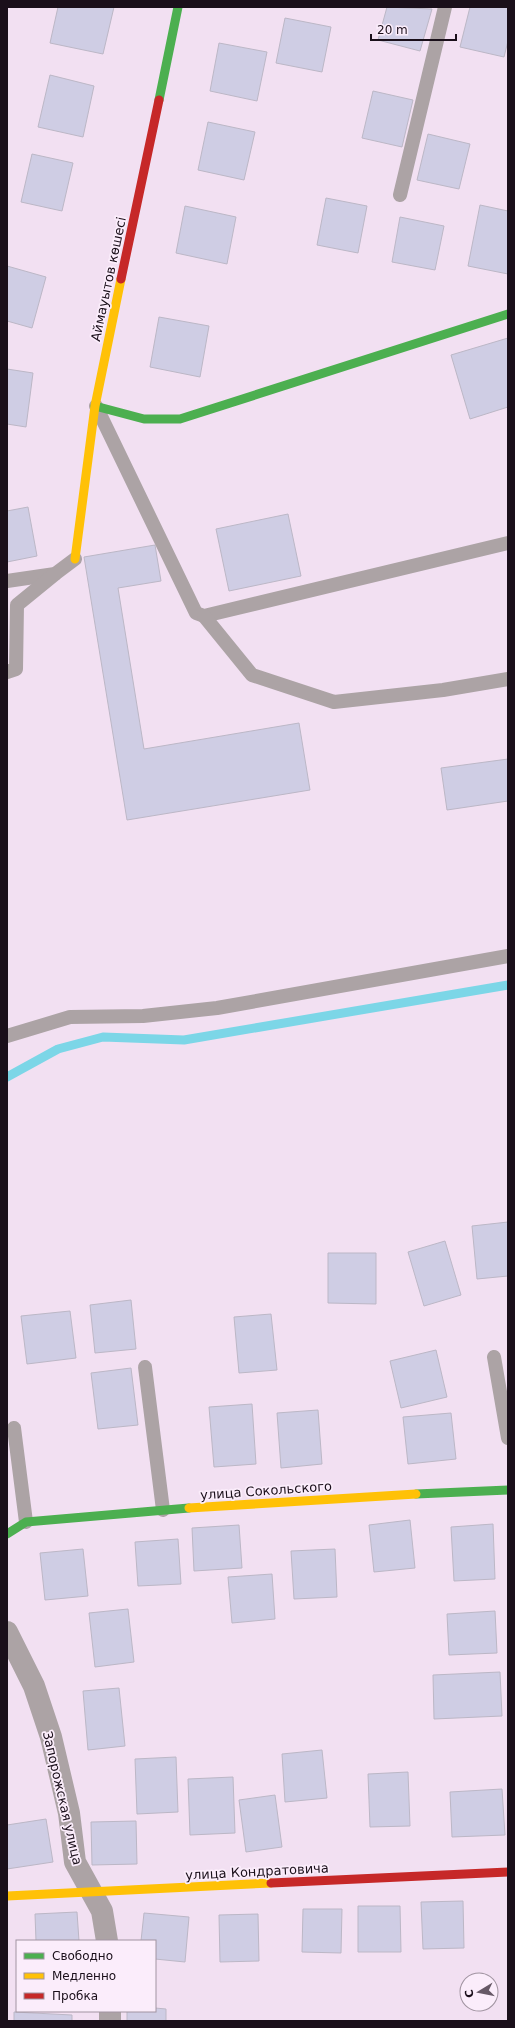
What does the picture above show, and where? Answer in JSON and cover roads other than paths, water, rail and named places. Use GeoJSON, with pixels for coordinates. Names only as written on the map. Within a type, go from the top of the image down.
{"type":"FeatureCollection","features":[{"type":"Feature","properties":{"kind":"street","name":"Аймауытов көшесі"},"geometry":{"type":"LineString","coordinates":[[75,559],[95,406],[178,7]]}},
{"type":"Feature","properties":{"kind":"street"},"geometry":{"type":"LineString","coordinates":[[95,406],[144,419],[180,420],[508,314]]}},
{"type":"Feature","properties":{"kind":"street","name":"улица Сокольского"},"geometry":{"type":"LineString","coordinates":[[26,1522],[164,1510],[457,1491],[508,1490]]}},
{"type":"Feature","properties":{"kind":"street"},"geometry":{"type":"LineString","coordinates":[[7,1534],[26,1522]]}},
{"type":"Feature","properties":{"kind":"street","name":"Запорожская улица"},"geometry":{"type":"LineString","coordinates":[[7,1632],[34,1686],[51,1737],[69,1813],[75,1862],[102,1911],[107,1940]]}},
{"type":"Feature","properties":{"kind":"street","name":"улица Кондратовича"},"geometry":{"type":"LineString","coordinates":[[7,1896],[508,1872]]}},
{"type":"Feature","properties":{"kind":"lane"},"geometry":{"type":"LineString","coordinates":[[400,195],[445,7]]}},
{"type":"Feature","properties":{"kind":"lane"},"geometry":{"type":"LineString","coordinates":[[95,406],[192,607],[196,613],[204,616],[252,675],[334,702],[443,690],[508,679]]}},
{"type":"Feature","properties":{"kind":"lane"},"geometry":{"type":"LineString","coordinates":[[204,616],[508,544]]}},
{"type":"Feature","properties":{"kind":"lane"},"geometry":{"type":"LineString","coordinates":[[7,672],[16,669],[17,605],[75,559]]}},
{"type":"Feature","properties":{"kind":"lane"},"geometry":{"type":"LineString","coordinates":[[7,581],[55,574]]}},
{"type":"Feature","properties":{"kind":"lane"},"geometry":{"type":"LineString","coordinates":[[7,1036],[70,1017],[143,1016],[216,1008],[508,956]]}},
{"type":"Feature","properties":{"kind":"lane"},"geometry":{"type":"LineString","coordinates":[[494,1357],[508,1438]]}},
{"type":"Feature","properties":{"kind":"lane"},"geometry":{"type":"LineString","coordinates":[[145,1367],[164,1510]]}},
{"type":"Feature","properties":{"kind":"lane"},"geometry":{"type":"LineString","coordinates":[[14,1428],[26,1522]]}},
{"type":"Feature","properties":{"kind":"waterway"},"geometry":{"type":"LineString","coordinates":[[7,1077],[58,1049],[103,1037],[184,1040],[508,985]]}}]}
